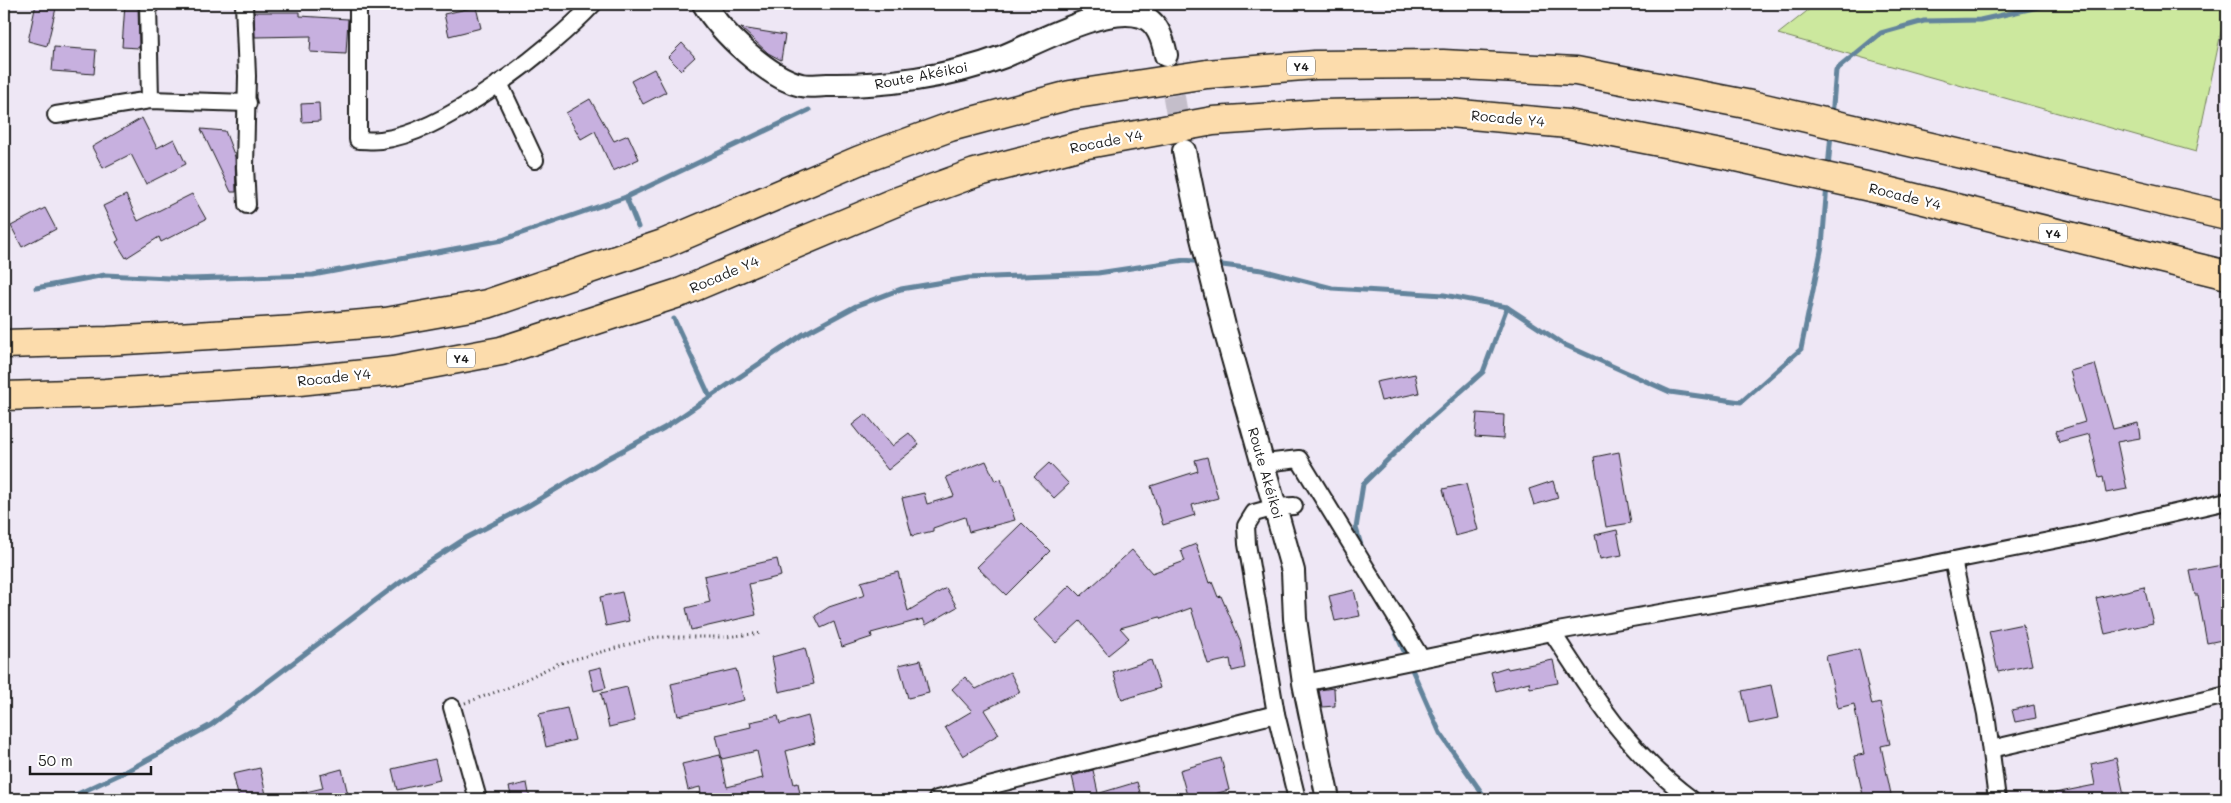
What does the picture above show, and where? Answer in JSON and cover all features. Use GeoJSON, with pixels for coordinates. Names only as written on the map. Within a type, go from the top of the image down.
{"type":"FeatureCollection","features":[{"type":"Feature","properties":{"kind":"highway","name":"Y4"},"geometry":{"type":"LineString","coordinates":[[4,344],[108,341],[296,330],[386,322],[487,304],[663,244],[860,160],[950,127],[1070,95],[1207,74],[1315,65],[1443,64],[1576,71],[1751,105],[2227,216]]}},
{"type":"Feature","properties":{"kind":"highway","name":"Rocade Y4"},"geometry":{"type":"LineString","coordinates":[[4,396],[105,393],[299,381],[393,371],[501,350],[682,292],[893,204],[975,173],[1082,145],[1213,121],[1319,114],[1439,112],[1568,124],[1736,157],[1879,189],[2227,275]]}},
{"type":"Feature","properties":{"kind":"street"},"geometry":{"type":"LineString","coordinates":[[148,4],[150,100]]}},
{"type":"Feature","properties":{"kind":"street"},"geometry":{"type":"LineString","coordinates":[[244,4],[248,103],[245,167],[247,205]]}},
{"type":"Feature","properties":{"kind":"street"},"geometry":{"type":"LineString","coordinates":[[358,4],[358,140],[382,140],[406,134],[439,120],[476,100],[551,44],[593,4]]}},
{"type":"Feature","properties":{"kind":"street","name":"Route Akéikoi"},"geometry":{"type":"LineString","coordinates":[[704,4],[709,13],[745,52],[775,73],[800,85],[864,86],[936,75],[1000,57],[1109,14],[1142,16],[1153,24],[1161,36],[1166,55]]}},
{"type":"Feature","properties":{"kind":"street"},"geometry":{"type":"LineString","coordinates":[[499,82],[535,160]]}},
{"type":"Feature","properties":{"kind":"street"},"geometry":{"type":"LineString","coordinates":[[56,115],[150,100],[248,103]]}},
{"type":"Feature","properties":{"kind":"street","name":"Route Akéikoi"},"geometry":{"type":"LineString","coordinates":[[1184,151],[1201,234],[1225,330],[1264,463],[1285,507],[1293,572],[1295,619],[1304,684],[1328,799]]}},
{"type":"Feature","properties":{"kind":"street"},"geometry":{"type":"LineString","coordinates":[[1264,463],[1299,459],[1421,658]]}},
{"type":"Feature","properties":{"kind":"street"},"geometry":{"type":"LineString","coordinates":[[1304,684],[1552,632],[1953,560],[2080,535],[2227,501]]}},
{"type":"Feature","properties":{"kind":"street"},"geometry":{"type":"LineString","coordinates":[[1285,507],[1254,513],[1246,526],[1247,544],[1276,714],[1297,799]]}},
{"type":"Feature","properties":{"kind":"street"},"geometry":{"type":"LineString","coordinates":[[1953,560],[1983,697],[1997,799]]}},
{"type":"Feature","properties":{"kind":"street"},"geometry":{"type":"LineString","coordinates":[[1552,632],[1602,709],[1632,746],[1666,780],[1691,799]]}},
{"type":"Feature","properties":{"kind":"street"},"geometry":{"type":"LineString","coordinates":[[1991,749],[2227,695]]}},
{"type":"Feature","properties":{"kind":"street"},"geometry":{"type":"LineString","coordinates":[[452,707],[478,799]]}},
{"type":"Feature","properties":{"kind":"street"},"geometry":{"type":"LineString","coordinates":[[937,799],[1276,714]]}},
{"type":"Feature","properties":{"kind":"path"},"geometry":{"type":"LineString","coordinates":[[452,707],[510,687],[557,664],[656,637],[726,637],[763,633]]}},
{"type":"Feature","properties":{"kind":"green space"},"geometry":{"type":"Polygon","coordinates":[[[1816,4],[2227,4],[2196,152],[1778,34],[1816,4]]]}},
{"type":"Feature","properties":{"kind":"building"},"geometry":{"type":"Polygon","coordinates":[[[36,4],[57,4],[47,46],[28,41],[36,4]]]}},
{"type":"Feature","properties":{"kind":"building"},"geometry":{"type":"Polygon","coordinates":[[[125,4],[138,4],[139,48],[122,47],[125,4]]]}},
{"type":"Feature","properties":{"kind":"building"},"geometry":{"type":"Polygon","coordinates":[[[476,7],[481,28],[449,36],[444,14],[476,7]]]}},
{"type":"Feature","properties":{"kind":"building"},"geometry":{"type":"Polygon","coordinates":[[[254,12],[300,12],[300,16],[348,19],[346,54],[310,52],[311,36],[255,37],[254,12]]]}},
{"type":"Feature","properties":{"kind":"building"},"geometry":{"type":"Polygon","coordinates":[[[741,28],[785,35],[781,60],[768,53],[741,28]]]}},
{"type":"Feature","properties":{"kind":"building"},"geometry":{"type":"Polygon","coordinates":[[[682,43],[695,57],[681,70],[668,57],[682,43]]]}},
{"type":"Feature","properties":{"kind":"building"},"geometry":{"type":"Polygon","coordinates":[[[54,47],[96,50],[94,74],[52,71],[54,47]]]}},
{"type":"Feature","properties":{"kind":"building"},"geometry":{"type":"Polygon","coordinates":[[[654,69],[666,92],[643,104],[631,81],[654,69]]]}},
{"type":"Feature","properties":{"kind":"building"},"geometry":{"type":"Polygon","coordinates":[[[590,99],[614,141],[628,135],[639,159],[613,171],[595,131],[581,139],[566,113],[590,99]]]}},
{"type":"Feature","properties":{"kind":"building"},"geometry":{"type":"Polygon","coordinates":[[[319,103],[320,121],[302,122],[301,104],[319,103]]]}},
{"type":"Feature","properties":{"kind":"building"},"geometry":{"type":"Polygon","coordinates":[[[142,118],[157,148],[174,139],[186,164],[146,184],[131,154],[103,168],[92,147],[142,118]]]}},
{"type":"Feature","properties":{"kind":"building"},"geometry":{"type":"Polygon","coordinates":[[[201,129],[225,131],[235,157],[236,192],[231,192],[201,129]]]}},
{"type":"Feature","properties":{"kind":"building"},"geometry":{"type":"Polygon","coordinates":[[[192,194],[206,219],[161,242],[159,237],[126,258],[116,242],[119,240],[103,206],[126,195],[138,221],[192,194]]]}},
{"type":"Feature","properties":{"kind":"building"},"geometry":{"type":"Polygon","coordinates":[[[45,208],[56,229],[22,247],[11,226],[45,208]]]}},
{"type":"Feature","properties":{"kind":"building"},"geometry":{"type":"Polygon","coordinates":[[[2095,364],[2113,429],[2138,423],[2140,438],[2117,442],[2127,489],[2106,493],[2103,477],[2099,478],[2089,434],[2059,442],[2056,431],[2085,422],[2070,371],[2095,364]]]}},
{"type":"Feature","properties":{"kind":"building"},"geometry":{"type":"Polygon","coordinates":[[[1415,374],[1419,393],[1381,401],[1376,382],[1415,374]]]}},
{"type":"Feature","properties":{"kind":"building"},"geometry":{"type":"Polygon","coordinates":[[[1477,413],[1504,415],[1503,439],[1475,437],[1477,413]]]}},
{"type":"Feature","properties":{"kind":"building"},"geometry":{"type":"Polygon","coordinates":[[[866,414],[892,446],[909,433],[919,445],[888,470],[852,425],[866,414]]]}},
{"type":"Feature","properties":{"kind":"building"},"geometry":{"type":"Polygon","coordinates":[[[1619,452],[1631,523],[1606,527],[1594,457],[1619,452]]]}},
{"type":"Feature","properties":{"kind":"building"},"geometry":{"type":"Polygon","coordinates":[[[1207,457],[1218,498],[1192,505],[1195,515],[1163,525],[1151,486],[1198,471],[1195,460],[1207,457]]]}},
{"type":"Feature","properties":{"kind":"building"},"geometry":{"type":"Polygon","coordinates":[[[986,461],[995,481],[1001,479],[1015,520],[969,532],[965,517],[933,528],[933,531],[912,536],[902,498],[924,493],[927,504],[954,496],[946,477],[986,461]]]}},
{"type":"Feature","properties":{"kind":"building"},"geometry":{"type":"Polygon","coordinates":[[[1049,463],[1069,484],[1054,498],[1034,477],[1049,463]]]}},
{"type":"Feature","properties":{"kind":"building"},"geometry":{"type":"Polygon","coordinates":[[[1553,481],[1558,498],[1534,505],[1529,489],[1553,481]]]}},
{"type":"Feature","properties":{"kind":"building"},"geometry":{"type":"Polygon","coordinates":[[[1466,484],[1478,530],[1455,536],[1443,489],[1466,484]]]}},
{"type":"Feature","properties":{"kind":"building"},"geometry":{"type":"Polygon","coordinates":[[[1022,523],[1050,551],[1006,595],[977,567],[1022,523]]]}},
{"type":"Feature","properties":{"kind":"building"},"geometry":{"type":"Polygon","coordinates":[[[1617,530],[1622,555],[1600,559],[1595,535],[1617,530]]]}},
{"type":"Feature","properties":{"kind":"building"},"geometry":{"type":"Polygon","coordinates":[[[1196,544],[1209,583],[1212,582],[1218,597],[1221,596],[1240,640],[1245,668],[1232,671],[1230,659],[1208,664],[1191,608],[1161,619],[1160,617],[1120,628],[1129,638],[1108,655],[1080,621],[1056,643],[1034,620],[1070,585],[1081,596],[1132,550],[1152,573],[1185,561],[1181,550],[1196,544]]]}},
{"type":"Feature","properties":{"kind":"building"},"geometry":{"type":"Polygon","coordinates":[[[777,559],[781,576],[749,584],[756,615],[691,630],[686,608],[710,602],[704,576],[777,559]]]}},
{"type":"Feature","properties":{"kind":"building"},"geometry":{"type":"Polygon","coordinates":[[[2227,564],[2227,639],[2207,643],[2198,595],[2195,595],[2190,571],[2227,564]]]}},
{"type":"Feature","properties":{"kind":"building"},"geometry":{"type":"Polygon","coordinates":[[[898,572],[908,611],[946,588],[957,607],[926,625],[923,619],[871,633],[872,637],[842,647],[834,622],[821,628],[815,616],[829,607],[865,595],[861,582],[898,572]]]}},
{"type":"Feature","properties":{"kind":"building"},"geometry":{"type":"Polygon","coordinates":[[[2144,587],[2153,623],[2105,634],[2096,598],[2144,587]]]}},
{"type":"Feature","properties":{"kind":"building"},"geometry":{"type":"Polygon","coordinates":[[[1354,590],[1360,616],[1335,621],[1329,596],[1354,590]]]}},
{"type":"Feature","properties":{"kind":"building"},"geometry":{"type":"Polygon","coordinates":[[[622,592],[629,621],[606,626],[600,597],[622,592]]]}},
{"type":"Feature","properties":{"kind":"building"},"geometry":{"type":"Polygon","coordinates":[[[2023,624],[2032,665],[1998,672],[1989,631],[2023,624]]]}},
{"type":"Feature","properties":{"kind":"building"},"geometry":{"type":"Polygon","coordinates":[[[805,648],[814,684],[779,692],[772,657],[805,648]]]}},
{"type":"Feature","properties":{"kind":"building"},"geometry":{"type":"Polygon","coordinates":[[[1859,649],[1872,705],[1880,703],[1890,744],[1881,746],[1892,799],[1864,799],[1854,756],[1864,754],[1854,704],[1838,708],[1826,656],[1859,649]]]}},
{"type":"Feature","properties":{"kind":"building"},"geometry":{"type":"Polygon","coordinates":[[[921,660],[929,693],[908,698],[899,665],[921,660]]]}},
{"type":"Feature","properties":{"kind":"building"},"geometry":{"type":"Polygon","coordinates":[[[1151,660],[1160,688],[1122,700],[1113,672],[1151,660]]]}},
{"type":"Feature","properties":{"kind":"building"},"geometry":{"type":"Polygon","coordinates":[[[1553,660],[1558,683],[1530,688],[1529,682],[1496,691],[1491,672],[1507,667],[1508,669],[1553,660]]]}},
{"type":"Feature","properties":{"kind":"building"},"geometry":{"type":"Polygon","coordinates":[[[601,667],[606,688],[594,691],[589,670],[601,667]]]}},
{"type":"Feature","properties":{"kind":"building"},"geometry":{"type":"Polygon","coordinates":[[[736,669],[744,700],[678,716],[671,684],[736,669]]]}},
{"type":"Feature","properties":{"kind":"building"},"geometry":{"type":"Polygon","coordinates":[[[1010,672],[1020,692],[984,710],[999,734],[963,756],[945,727],[972,711],[952,689],[965,677],[976,689],[1010,672]]]}},
{"type":"Feature","properties":{"kind":"building"},"geometry":{"type":"Polygon","coordinates":[[[1771,685],[1778,718],[1749,724],[1742,691],[1771,685]]]}},
{"type":"Feature","properties":{"kind":"building"},"geometry":{"type":"Polygon","coordinates":[[[627,687],[635,721],[609,727],[601,693],[627,687]]]}},
{"type":"Feature","properties":{"kind":"building"},"geometry":{"type":"Polygon","coordinates":[[[1334,688],[1335,706],[1322,707],[1319,690],[1334,688]]]}},
{"type":"Feature","properties":{"kind":"building"},"geometry":{"type":"Polygon","coordinates":[[[2034,705],[2036,718],[2015,722],[2012,710],[2034,705]]]}},
{"type":"Feature","properties":{"kind":"building"},"geometry":{"type":"Polygon","coordinates":[[[567,708],[575,740],[546,747],[539,714],[567,708]]]}},
{"type":"Feature","properties":{"kind":"building"},"geometry":{"type":"Polygon","coordinates":[[[778,716],[780,724],[808,716],[815,743],[786,751],[794,784],[798,783],[801,799],[696,799],[696,794],[701,793],[700,787],[688,790],[682,764],[720,755],[727,787],[763,778],[757,751],[722,759],[716,735],[751,727],[750,722],[778,716]]]}},
{"type":"Feature","properties":{"kind":"building"},"geometry":{"type":"Polygon","coordinates":[[[1221,758],[1229,790],[1196,799],[1188,799],[1180,770],[1221,758]]]}},
{"type":"Feature","properties":{"kind":"building"},"geometry":{"type":"Polygon","coordinates":[[[2116,758],[2125,799],[2055,799],[2055,793],[2095,785],[2091,764],[2116,758]]]}},
{"type":"Feature","properties":{"kind":"building"},"geometry":{"type":"Polygon","coordinates":[[[435,759],[440,780],[397,790],[392,769],[435,759]]]}},
{"type":"Feature","properties":{"kind":"building"},"geometry":{"type":"Polygon","coordinates":[[[260,768],[267,799],[239,799],[233,774],[260,768]]]}},
{"type":"Feature","properties":{"kind":"building"},"geometry":{"type":"Polygon","coordinates":[[[342,769],[349,799],[297,799],[297,794],[323,788],[320,775],[342,769]]]}},
{"type":"Feature","properties":{"kind":"building"},"geometry":{"type":"Polygon","coordinates":[[[1093,770],[1098,793],[1077,798],[1072,776],[1093,770]]]}},
{"type":"Feature","properties":{"kind":"building"},"geometry":{"type":"Polygon","coordinates":[[[1137,782],[1142,799],[1091,799],[1090,796],[1137,782]]]}},
{"type":"Feature","properties":{"kind":"building"},"geometry":{"type":"Polygon","coordinates":[[[527,783],[530,799],[512,799],[509,787],[527,783]]]}},
{"type":"Feature","properties":{"kind":"waterway"},"geometry":{"type":"LineString","coordinates":[[1832,117],[1836,70],[1881,33],[1924,21],[1980,20],[2052,4]]}},
{"type":"Feature","properties":{"kind":"waterway"},"geometry":{"type":"LineString","coordinates":[[36,288],[105,275],[190,279],[313,275],[502,240],[626,197],[809,110]]}},
{"type":"Feature","properties":{"kind":"waterway"},"geometry":{"type":"LineString","coordinates":[[1828,169],[1831,133]]}},
{"type":"Feature","properties":{"kind":"waterway"},"geometry":{"type":"LineString","coordinates":[[1214,264],[1262,270],[1332,288],[1444,295],[1507,307],[1563,344],[1670,392],[1741,402],[1801,349],[1822,246],[1827,185]]}},
{"type":"Feature","properties":{"kind":"waterway"},"geometry":{"type":"LineString","coordinates":[[626,197],[638,227]]}},
{"type":"Feature","properties":{"kind":"waterway"},"geometry":{"type":"LineString","coordinates":[[67,799],[129,770],[211,725],[409,575],[466,538],[528,506],[603,461],[664,428],[802,335],[856,306],[901,289],[968,278],[1098,273],[1185,260],[1201,262]]}},
{"type":"Feature","properties":{"kind":"waterway"},"geometry":{"type":"LineString","coordinates":[[1362,549],[1356,528],[1363,484],[1421,427],[1483,372],[1507,307]]}},
{"type":"Feature","properties":{"kind":"waterway"},"geometry":{"type":"LineString","coordinates":[[674,319],[710,397]]}},
{"type":"Feature","properties":{"kind":"waterway"},"geometry":{"type":"LineString","coordinates":[[1392,624],[1440,733],[1486,799]]}},
{"type":"Feature","properties":{"kind":"tunnel"},"geometry":{"type":"LineString","coordinates":[[1168,63],[1182,143]]}}]}
